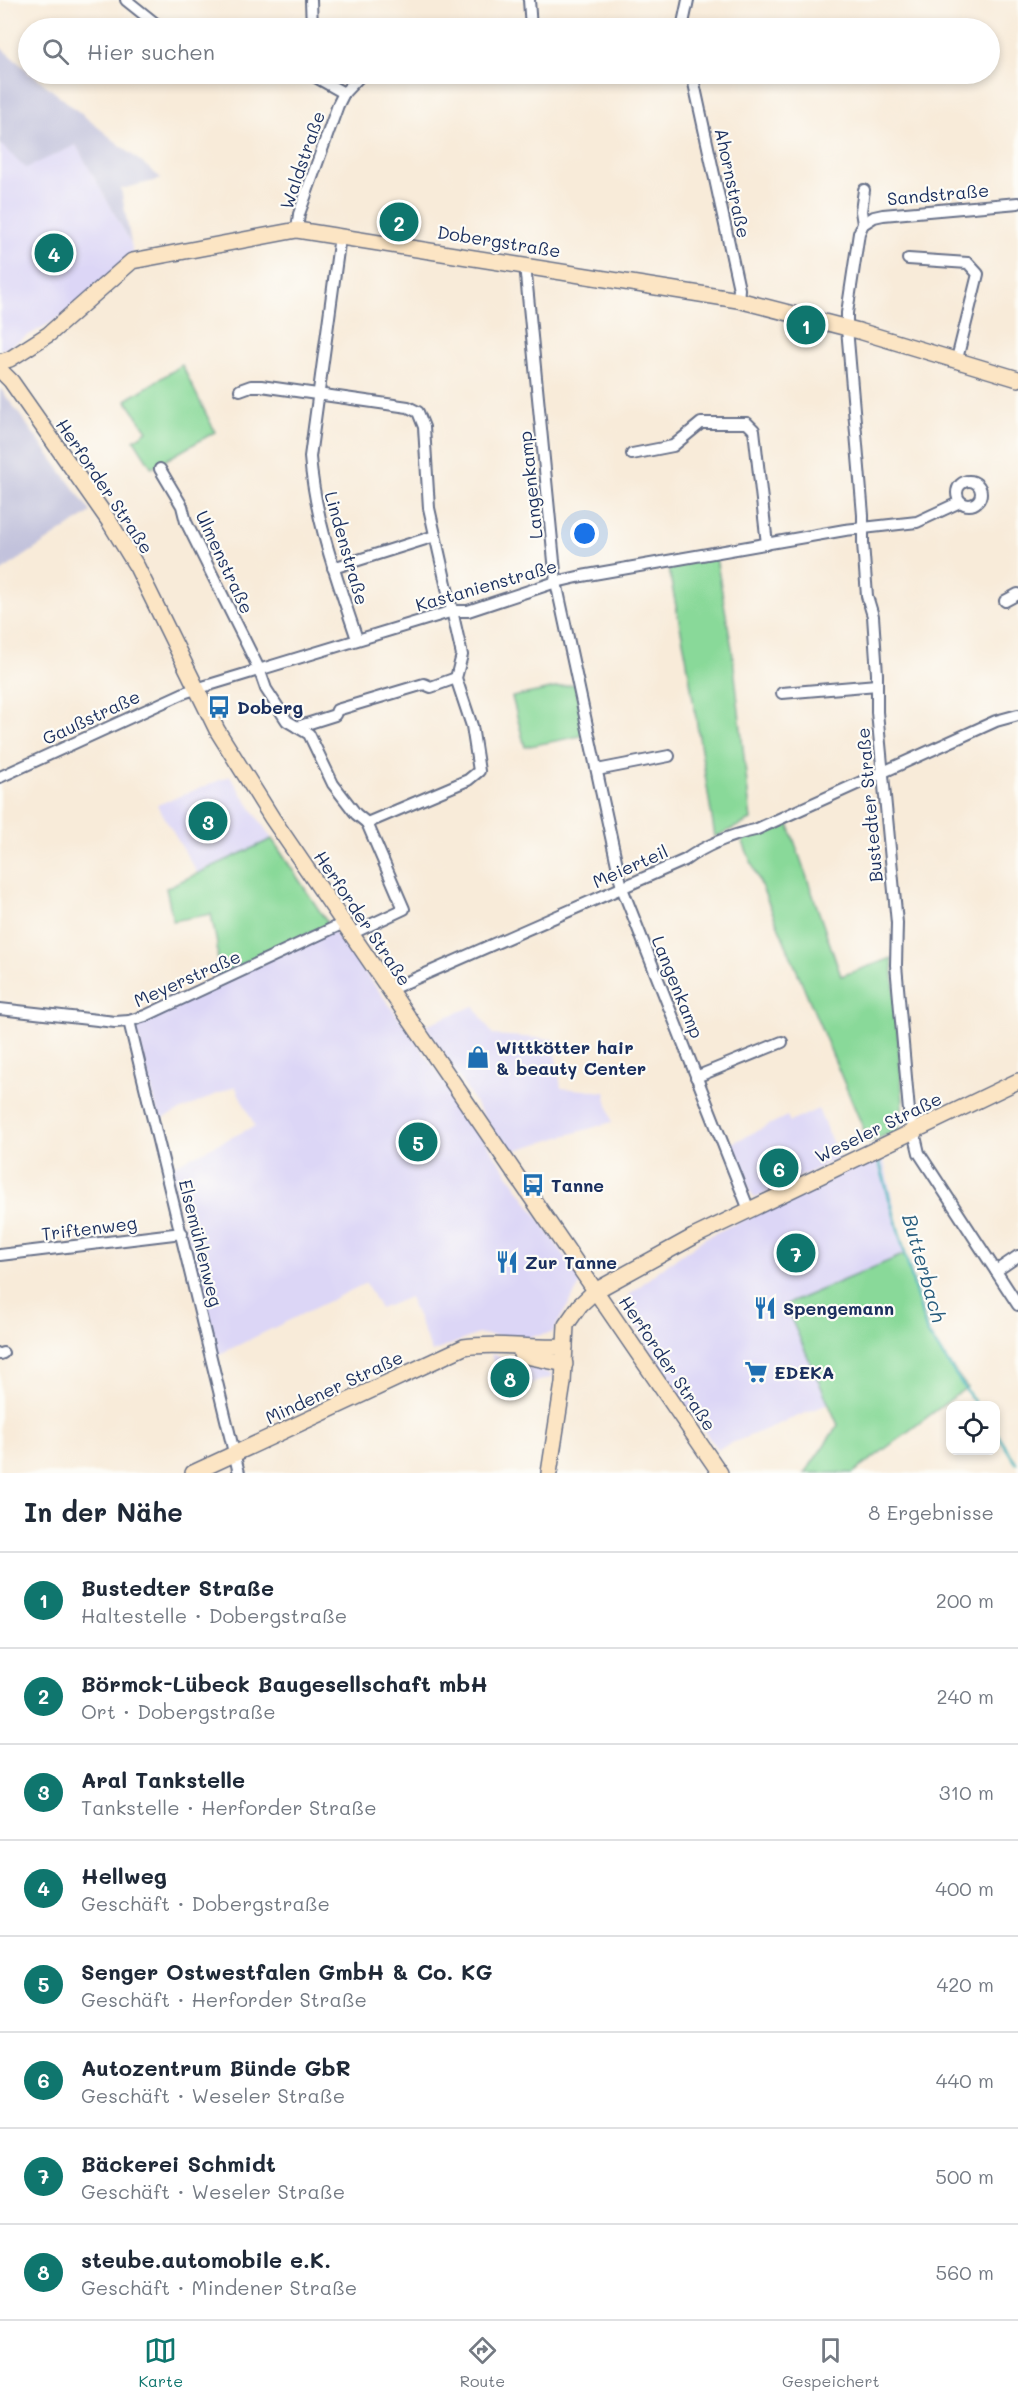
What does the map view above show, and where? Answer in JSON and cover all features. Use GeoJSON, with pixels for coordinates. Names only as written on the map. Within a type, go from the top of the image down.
{"type":"FeatureCollection","features":[{"type":"Feature","properties":{"kind":"main road","name":"Dobergstraße"},"geometry":{"type":"LineString","coordinates":[[0,362],[10,359],[49,334],[132,261],[297,230],[738,300],[848,328],[1018,379]]}},
{"type":"Feature","properties":{"kind":"main road","name":"Herforder Straße"},"geometry":{"type":"LineString","coordinates":[[0,370],[11,381],[109,521],[137,567],[197,689],[246,779],[720,1473]]}},
{"type":"Feature","properties":{"kind":"main road","name":"Weseler Straße"},"geometry":{"type":"LineString","coordinates":[[595,1291],[664,1252],[1018,1081]]}},
{"type":"Feature","properties":{"kind":"main road"},"geometry":{"type":"LineString","coordinates":[[549,1473],[564,1383],[566,1325],[595,1291]]}},
{"type":"Feature","properties":{"kind":"main road","name":"Mindener Straße"},"geometry":{"type":"LineString","coordinates":[[494,1345],[516,1353],[565,1364]]}},
{"type":"Feature","properties":{"kind":"main road","name":"Mindener Straße"},"geometry":{"type":"LineString","coordinates":[[193,1473],[464,1347],[494,1345],[541,1349],[565,1347]]}},
{"type":"Feature","properties":{"kind":"street"},"geometry":{"type":"LineString","coordinates":[[126,0],[148,18]]}},
{"type":"Feature","properties":{"kind":"street"},"geometry":{"type":"LineString","coordinates":[[311,0],[312,18]]}},
{"type":"Feature","properties":{"kind":"street"},"geometry":{"type":"LineString","coordinates":[[529,0],[530,18]]}},
{"type":"Feature","properties":{"kind":"street"},"geometry":{"type":"LineString","coordinates":[[684,18],[688,0]]}},
{"type":"Feature","properties":{"kind":"street"},"geometry":{"type":"LineString","coordinates":[[328,84],[344,93]]}},
{"type":"Feature","properties":{"kind":"street","name":"Waldstraße"},"geometry":{"type":"LineString","coordinates":[[297,230],[299,214],[344,93],[353,84]]}},
{"type":"Feature","properties":{"kind":"street","name":"Ahornstraße"},"geometry":{"type":"LineString","coordinates":[[695,84],[739,289],[738,300]]}},
{"type":"Feature","properties":{"kind":"street","name":"Bustedter Straße"},"geometry":{"type":"LineString","coordinates":[[864,190],[861,211],[863,224],[859,232],[847,314],[867,596],[873,616],[883,772],[897,923],[896,965],[909,1111],[919,1153],[1018,1305]]}},
{"type":"Feature","properties":{"kind":"street","name":"Sandstraße"},"geometry":{"type":"LineString","coordinates":[[863,224],[874,217],[883,215],[1018,203]]}},
{"type":"Feature","properties":{"kind":"street","name":"Lindenstraße"},"geometry":{"type":"LineString","coordinates":[[340,236],[310,457],[319,521],[357,639]]}},
{"type":"Feature","properties":{"kind":"street"},"geometry":{"type":"LineString","coordinates":[[908,259],[968,263],[978,274],[957,359]]}},
{"type":"Feature","properties":{"kind":"street","name":"Langenkamp"},"geometry":{"type":"LineString","coordinates":[[525,265],[556,582],[622,888],[749,1210]]}},
{"type":"Feature","properties":{"kind":"street"},"geometry":{"type":"LineString","coordinates":[[240,390],[252,386],[408,407],[418,412],[424,427],[427,486],[435,536],[462,655],[456,678],[472,726],[479,771],[468,780],[367,823]]}},
{"type":"Feature","properties":{"kind":"street"},"geometry":{"type":"LineString","coordinates":[[632,454],[673,446],[701,423],[747,423],[754,430],[767,544]]}},
{"type":"Feature","properties":{"kind":"street","name":"Ulmenstraße"},"geometry":{"type":"LineString","coordinates":[[160,469],[182,506],[186,522],[259,669],[266,689],[287,721],[309,734],[333,784],[356,814],[367,823]]}},
{"type":"Feature","properties":{"kind":"street","name":"Kastanienstraße"},"geometry":{"type":"LineString","coordinates":[[197,689],[453,610],[468,611],[556,582],[862,527],[917,522],[960,502]]}},
{"type":"Feature","properties":{"kind":"street"},"geometry":{"type":"LineString","coordinates":[[333,568],[435,536]]}},
{"type":"Feature","properties":{"kind":"street"},"geometry":{"type":"LineString","coordinates":[[1005,601],[1018,594]]}},
{"type":"Feature","properties":{"kind":"street"},"geometry":{"type":"LineString","coordinates":[[297,727],[335,715],[337,710],[424,684],[431,687],[456,678]]}},
{"type":"Feature","properties":{"kind":"street"},"geometry":{"type":"LineString","coordinates":[[782,693],[877,686]]}},
{"type":"Feature","properties":{"kind":"street","name":"Gaußstraße"},"geometry":{"type":"LineString","coordinates":[[0,777],[197,689]]}},
{"type":"Feature","properties":{"kind":"street","name":"Meierteil"},"geometry":{"type":"LineString","coordinates":[[389,990],[685,860],[742,832],[755,830],[996,721],[1018,715]]}},
{"type":"Feature","properties":{"kind":"street"},"geometry":{"type":"LineString","coordinates":[[597,770],[669,756]]}},
{"type":"Feature","properties":{"kind":"street","name":"Meyerstraße"},"geometry":{"type":"LineString","coordinates":[[0,1009],[129,1022],[347,928],[404,909],[367,823]]}},
{"type":"Feature","properties":{"kind":"street","name":"Elsemühlenweg"},"geometry":{"type":"LineString","coordinates":[[129,1022],[183,1233],[240,1473]]}},
{"type":"Feature","properties":{"kind":"street"},"geometry":{"type":"LineString","coordinates":[[696,1077],[782,1042]]}},
{"type":"Feature","properties":{"kind":"street","name":"Triftenweg"},"geometry":{"type":"LineString","coordinates":[[0,1255],[183,1233]]}},
{"type":"Feature","properties":{"kind":"street"},"geometry":{"type":"LineString","coordinates":[[996,1271],[1018,1256]]}},
{"type":"Feature","properties":{"kind":"shaded area"},"geometry":{"type":"Polygon","coordinates":[[[0,47],[18,62],[18,84],[44,84],[162,179],[121,189],[131,243],[76,145],[26,168],[0,144],[0,47]]]}},
{"type":"Feature","properties":{"kind":"shaded area"},"geometry":{"type":"Polygon","coordinates":[[[0,144],[27,167],[76,145],[131,243],[133,256],[62,316],[5,349],[0,349],[0,144]]]}},
{"type":"Feature","properties":{"kind":"shaded area"},"geometry":{"type":"Polygon","coordinates":[[[0,388],[91,512],[0,572],[0,388]]]}},
{"type":"Feature","properties":{"kind":"shaded area"},"geometry":{"type":"Polygon","coordinates":[[[230,776],[272,839],[198,874],[157,805],[230,776]]]}},
{"type":"Feature","properties":{"kind":"shaded area"},"geometry":{"type":"Polygon","coordinates":[[[327,922],[409,1031],[582,1281],[552,1333],[524,1338],[478,1334],[432,1352],[409,1297],[380,1309],[366,1283],[216,1356],[170,1167],[255,1126],[235,1086],[159,1120],[134,1022],[221,985],[218,975],[325,926],[327,922]]]}},
{"type":"Feature","properties":{"kind":"shaded area"},"geometry":{"type":"Polygon","coordinates":[[[474,1006],[493,1035],[553,1039],[561,1088],[605,1092],[612,1122],[508,1154],[425,1025],[474,1006]]]}},
{"type":"Feature","properties":{"kind":"shaded area"},"geometry":{"type":"Polygon","coordinates":[[[818,1109],[839,1158],[756,1198],[753,1197],[730,1144],[787,1116],[790,1122],[818,1109]]]}},
{"type":"Feature","properties":{"kind":"shaded area"},"geometry":{"type":"Polygon","coordinates":[[[882,1153],[905,1254],[785,1305],[828,1404],[717,1449],[673,1388],[628,1313],[628,1296],[705,1238],[882,1153]]]}},
{"type":"Feature","properties":{"kind":"shaded area"},"geometry":{"type":"Polygon","coordinates":[[[491,1354],[549,1373],[553,1377],[503,1392],[491,1354]]]}},
{"type":"Feature","properties":{"kind":"green space"},"geometry":{"type":"Polygon","coordinates":[[[182,365],[215,432],[152,468],[134,440],[147,431],[126,400],[182,365]]]}},
{"type":"Feature","properties":{"kind":"green space"},"geometry":{"type":"Polygon","coordinates":[[[716,558],[732,648],[751,820],[715,837],[686,656],[668,566],[716,558]]]}},
{"type":"Feature","properties":{"kind":"green space"},"geometry":{"type":"Polygon","coordinates":[[[575,684],[586,735],[525,747],[512,697],[575,684]]]}},
{"type":"Feature","properties":{"kind":"green space"},"geometry":{"type":"Polygon","coordinates":[[[787,820],[841,976],[892,958],[903,1100],[899,1130],[869,1142],[742,840],[787,820]]]}},
{"type":"Feature","properties":{"kind":"green space"},"geometry":{"type":"Polygon","coordinates":[[[272,839],[327,922],[325,926],[218,975],[217,944],[211,914],[173,921],[166,888],[272,839]]]}},
{"type":"Feature","properties":{"kind":"green space"},"geometry":{"type":"Polygon","coordinates":[[[905,1254],[927,1334],[967,1387],[853,1473],[805,1473],[838,1425],[785,1305],[905,1254]]]}},
{"type":"Feature","properties":{"kind":"waterway","name":"Butterbach"},"geometry":{"type":"LineString","coordinates":[[879,1161],[927,1332],[974,1401]]}},
{"type":"Feature","properties":{"kind":"waterway","name":"Butterbach"},"geometry":{"type":"LineString","coordinates":[[1000,1438],[1016,1463]]}},
{"type":"Feature","properties":{"kind":"place","name":"Börmck-Lübeck Baugesellschaft mbH"},"geometry":{"type":"Point","coordinates":[399,222]}},
{"type":"Feature","properties":{"kind":"place","name":"Hellweg"},"geometry":{"type":"Point","coordinates":[54,253]}},
{"type":"Feature","properties":{"kind":"place","name":"Bustedter Straße"},"geometry":{"type":"Point","coordinates":[806,325]}},
{"type":"Feature","properties":{"kind":"place","name":"Doberg"},"geometry":{"type":"Point","coordinates":[219,707]}},
{"type":"Feature","properties":{"kind":"place","name":"Aral Tankstelle"},"geometry":{"type":"Point","coordinates":[208,821]}},
{"type":"Feature","properties":{"kind":"place","name":"Wittkötter hair & beauty Center"},"geometry":{"type":"Point","coordinates":[478,1057]}},
{"type":"Feature","properties":{"kind":"place","name":"Senger Ostwestfalen GmbH & Co. KG"},"geometry":{"type":"Point","coordinates":[418,1142]}},
{"type":"Feature","properties":{"kind":"place","name":"Autozentrum Bünde GbR"},"geometry":{"type":"Point","coordinates":[779,1168]}},
{"type":"Feature","properties":{"kind":"place","name":"Tanne"},"geometry":{"type":"Point","coordinates":[533,1185]}},
{"type":"Feature","properties":{"kind":"place","name":"Bäckerei Schmidt"},"geometry":{"type":"Point","coordinates":[796,1253]}},
{"type":"Feature","properties":{"kind":"place","name":"Zur Tanne"},"geometry":{"type":"Point","coordinates":[507,1262]}},
{"type":"Feature","properties":{"kind":"place","name":"Spengemann"},"geometry":{"type":"Point","coordinates":[765,1308]}},
{"type":"Feature","properties":{"kind":"place","name":"EDEKA"},"geometry":{"type":"Point","coordinates":[756,1372]}},
{"type":"Feature","properties":{"kind":"place","name":"steube.automobile e.K."},"geometry":{"type":"Point","coordinates":[510,1378]}}]}
